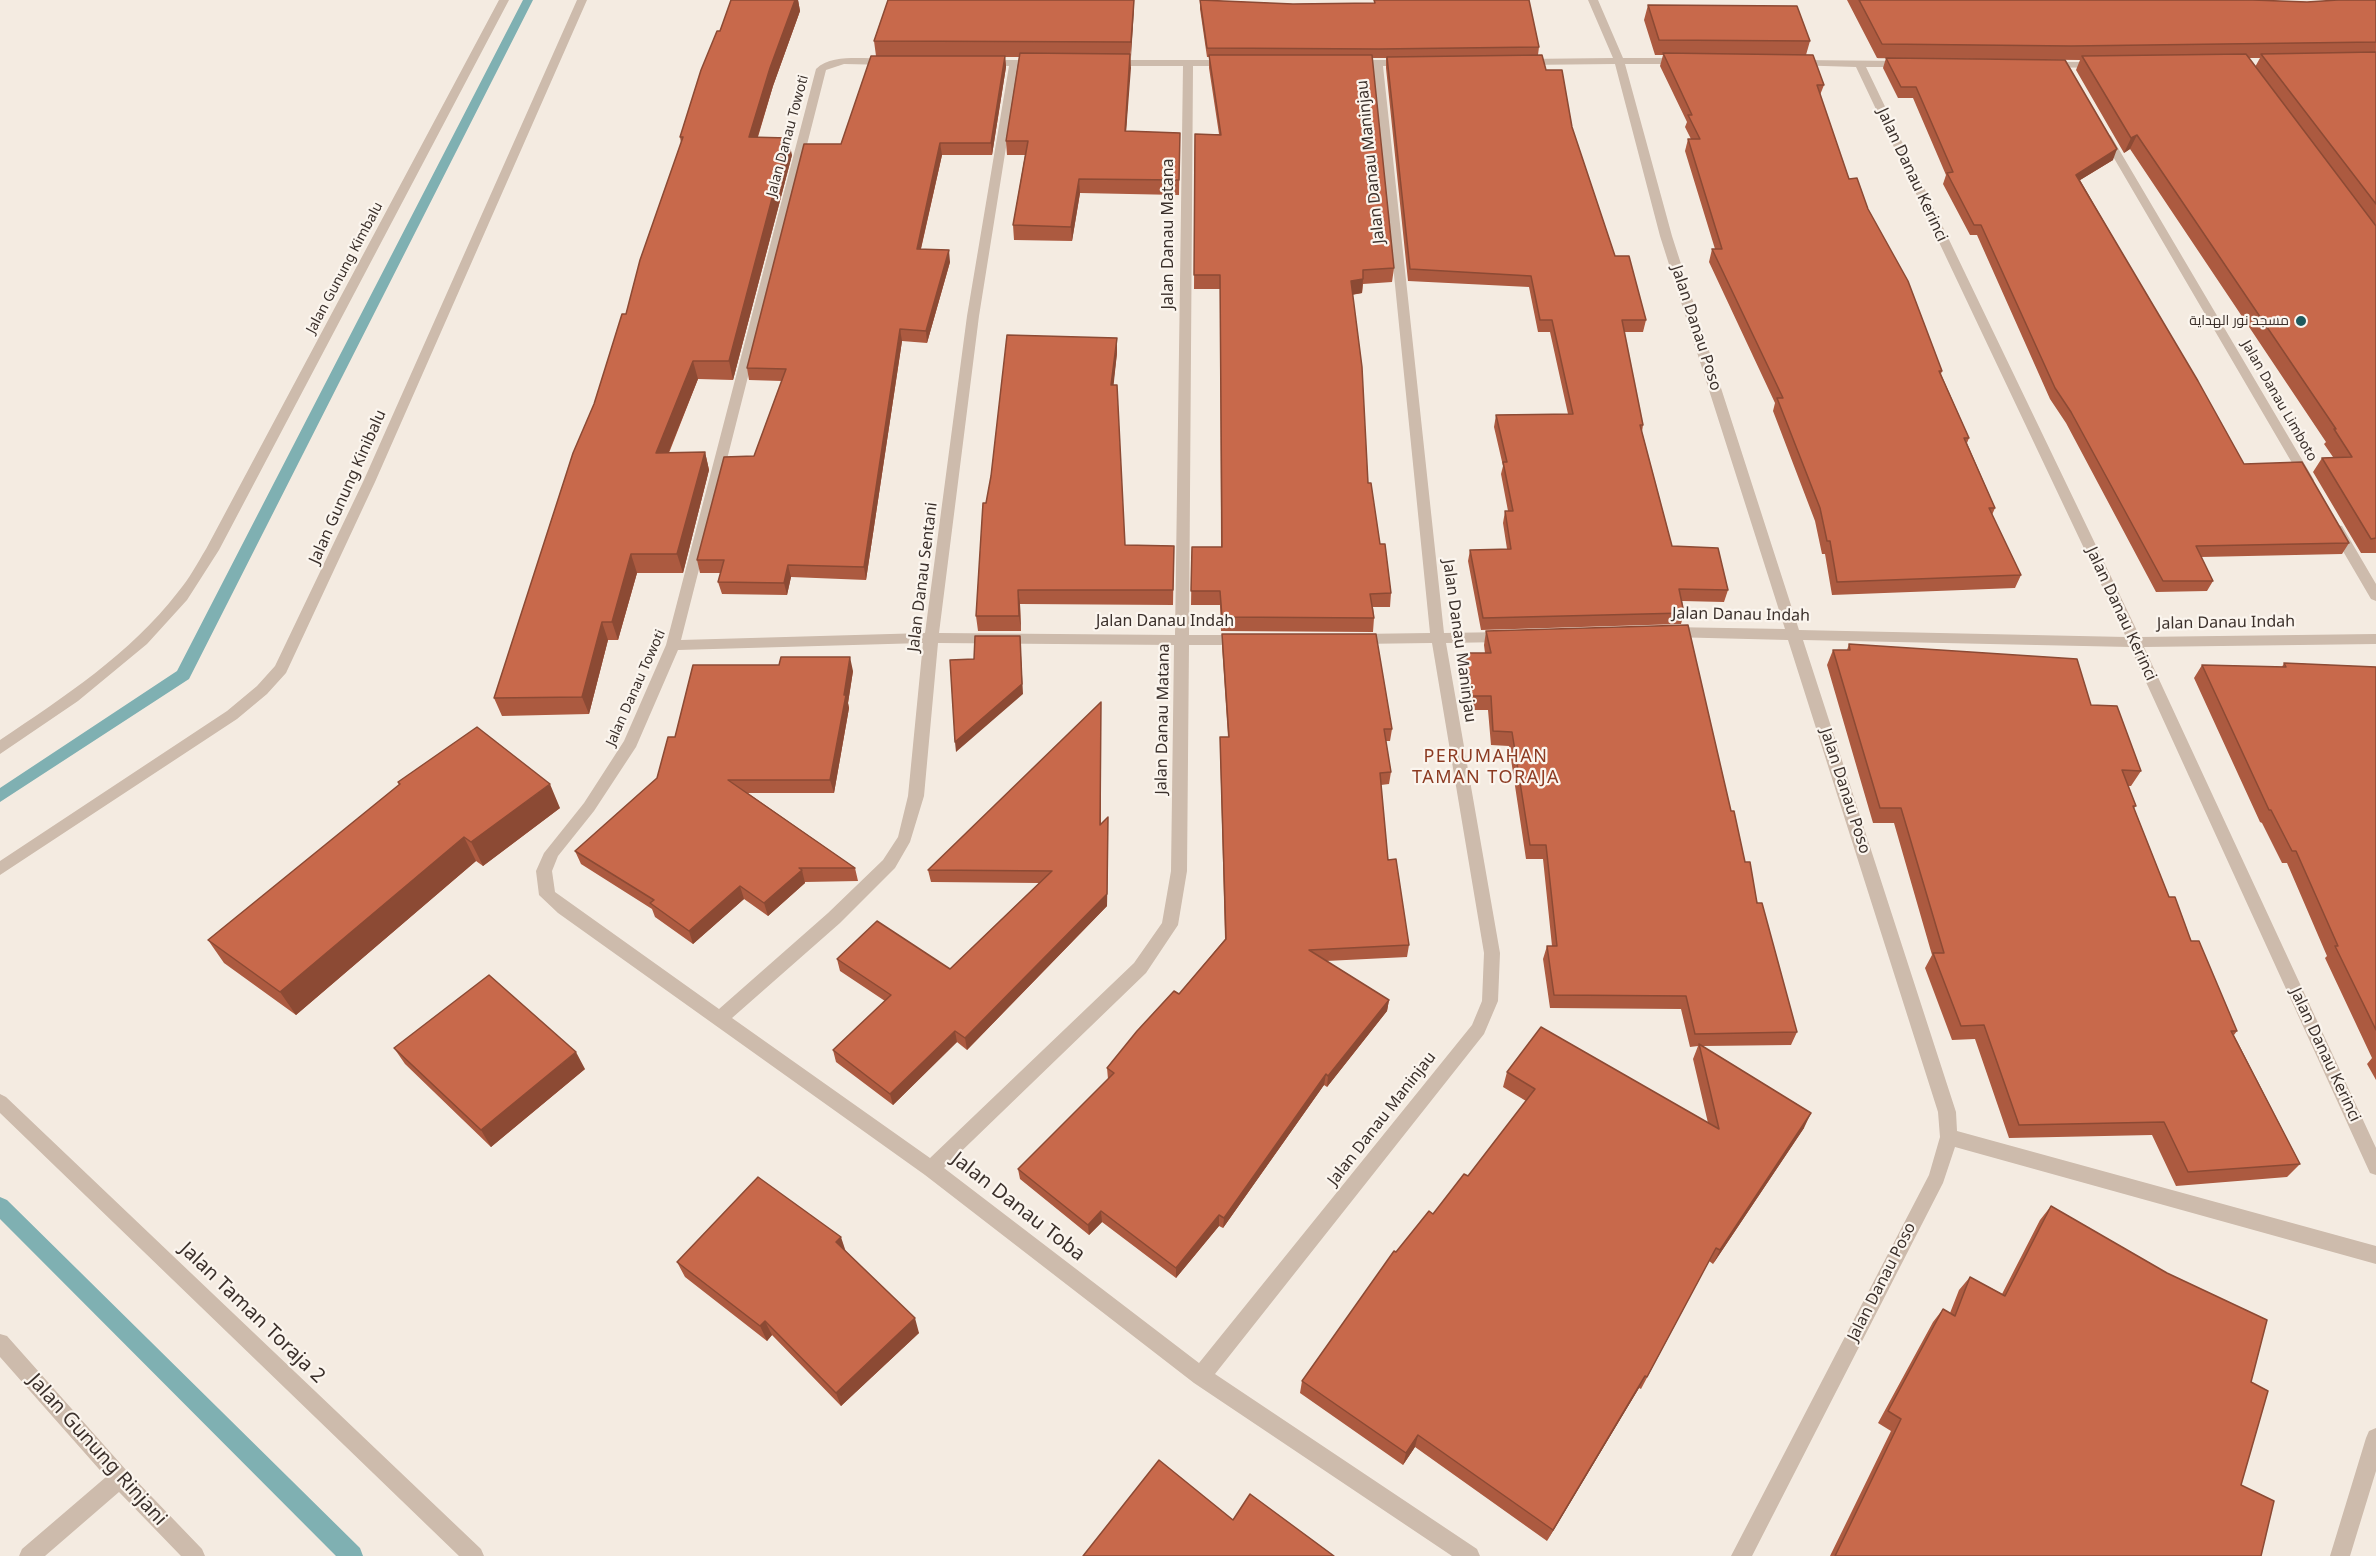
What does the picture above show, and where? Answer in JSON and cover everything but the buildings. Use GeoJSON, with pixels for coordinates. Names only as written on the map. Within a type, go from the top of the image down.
{"type":"FeatureCollection","features":[{"type":"Feature","properties":{"kind":"street","name":"Jalan Gunung Kimbalu"},"geometry":{"type":"LineString","coordinates":[[0,748],[66,703],[117,661],[183,596],[212,550],[504,0]]}},
{"type":"Feature","properties":{"kind":"street","name":"Jalan Gunung Kinibalu"},"geometry":{"type":"LineString","coordinates":[[0,869],[232,715],[262,690],[281,669],[369,482],[582,0]]}},
{"type":"Feature","properties":{"kind":"street","name":"Jalan Danau Poso"},"geometry":{"type":"LineString","coordinates":[[1593,0],[1619,60],[1666,237],[1947,1112],[1949,1137],[1937,1177],[1741,1556]]}},
{"type":"Feature","properties":{"kind":"street"},"geometry":{"type":"LineString","coordinates":[[1513,62],[1688,61]]}},
{"type":"Feature","properties":{"kind":"street","name":"Jalan Danau Towoti"},"geometry":{"type":"LineString","coordinates":[[544,889],[544,871],[552,853],[589,807],[631,743],[674,645],[821,69],[829,63],[898,62]]}},
{"type":"Feature","properties":{"kind":"street"},"geometry":{"type":"LineString","coordinates":[[979,63],[1049,63]]}},
{"type":"Feature","properties":{"kind":"street","name":"Jalan Danau Sentani"},"geometry":{"type":"LineString","coordinates":[[719,1019],[834,918],[889,864],[905,838],[916,796],[931,638],[973,316],[1014,63]]}},
{"type":"Feature","properties":{"kind":"street"},"geometry":{"type":"LineString","coordinates":[[1095,63],[1235,63]]}},
{"type":"Feature","properties":{"kind":"street","name":"Jalan Danau Matana"},"geometry":{"type":"LineString","coordinates":[[931,1169],[1140,968],[1170,925],[1179,871],[1188,63]]}},
{"type":"Feature","properties":{"kind":"street"},"geometry":{"type":"LineString","coordinates":[[1343,63],[1423,63]]}},
{"type":"Feature","properties":{"kind":"street","name":"Jalan Danau Maninjau"},"geometry":{"type":"LineString","coordinates":[[1201,1376],[1478,1029],[1490,1001],[1492,953],[1438,639],[1378,63]]}},
{"type":"Feature","properties":{"kind":"street"},"geometry":{"type":"LineString","coordinates":[[1779,63],[1917,64]]}},
{"type":"Feature","properties":{"kind":"street","name":"Jalan Danau Kerinci"},"geometry":{"type":"LineString","coordinates":[[1860,64],[2135,642],[2376,1167]]}},
{"type":"Feature","properties":{"kind":"street"},"geometry":{"type":"LineString","coordinates":[[2042,65],[2068,71],[2112,65]]}},
{"type":"Feature","properties":{"kind":"street","name":"Jalan Danau Limboto"},"geometry":{"type":"LineString","coordinates":[[2101,127],[2316,494]]}},
{"type":"Feature","properties":{"kind":"street"},"geometry":{"type":"LineString","coordinates":[[2328,514],[2376,596]]}},
{"type":"Feature","properties":{"kind":"street","name":"Jalan Danau Indah"},"geometry":{"type":"LineString","coordinates":[[1651,631],[2135,642],[2376,639]]}},
{"type":"Feature","properties":{"kind":"street"},"geometry":{"type":"LineString","coordinates":[[1345,639],[1521,636]]}},
{"type":"Feature","properties":{"kind":"street","name":"Jalan Danau Indah"},"geometry":{"type":"LineString","coordinates":[[674,645],[931,638],[1252,640]]}},
{"type":"Feature","properties":{"kind":"street","name":"Jalan Danau Toba"},"geometry":{"type":"LineString","coordinates":[[544,889],[553,900],[931,1169],[1201,1376],[1470,1556]]}},
{"type":"Feature","properties":{"kind":"street","name":"Jalan Taman Toraja 2"},"geometry":{"type":"LineString","coordinates":[[0,1102],[474,1556]]}},
{"type":"Feature","properties":{"kind":"street"},"geometry":{"type":"LineString","coordinates":[[1949,1137],[2376,1255]]}},
{"type":"Feature","properties":{"kind":"street","name":"Jalan Gunung Rinjani"},"geometry":{"type":"LineString","coordinates":[[0,1343],[120,1478],[195,1556]]}},
{"type":"Feature","properties":{"kind":"street"},"geometry":{"type":"LineString","coordinates":[[2340,1556],[2376,1438]]}},
{"type":"Feature","properties":{"kind":"street"},"geometry":{"type":"LineString","coordinates":[[29,1556],[120,1478]]}},
{"type":"Feature","properties":{"kind":"waterway"},"geometry":{"type":"LineString","coordinates":[[0,796],[183,675],[528,0]]}},
{"type":"Feature","properties":{"kind":"waterway"},"geometry":{"type":"LineString","coordinates":[[0,1206],[352,1556]]}},
{"type":"Feature","properties":{"kind":"place","name":"مسجد نور الهداية"},"geometry":{"type":"Point","coordinates":[2301,321]}},
{"type":"Feature","properties":{"kind":"district","name":"PERUMAHAN TAMAN TORAJA"},"geometry":{"type":"Point","coordinates":[1486,768]}}]}
